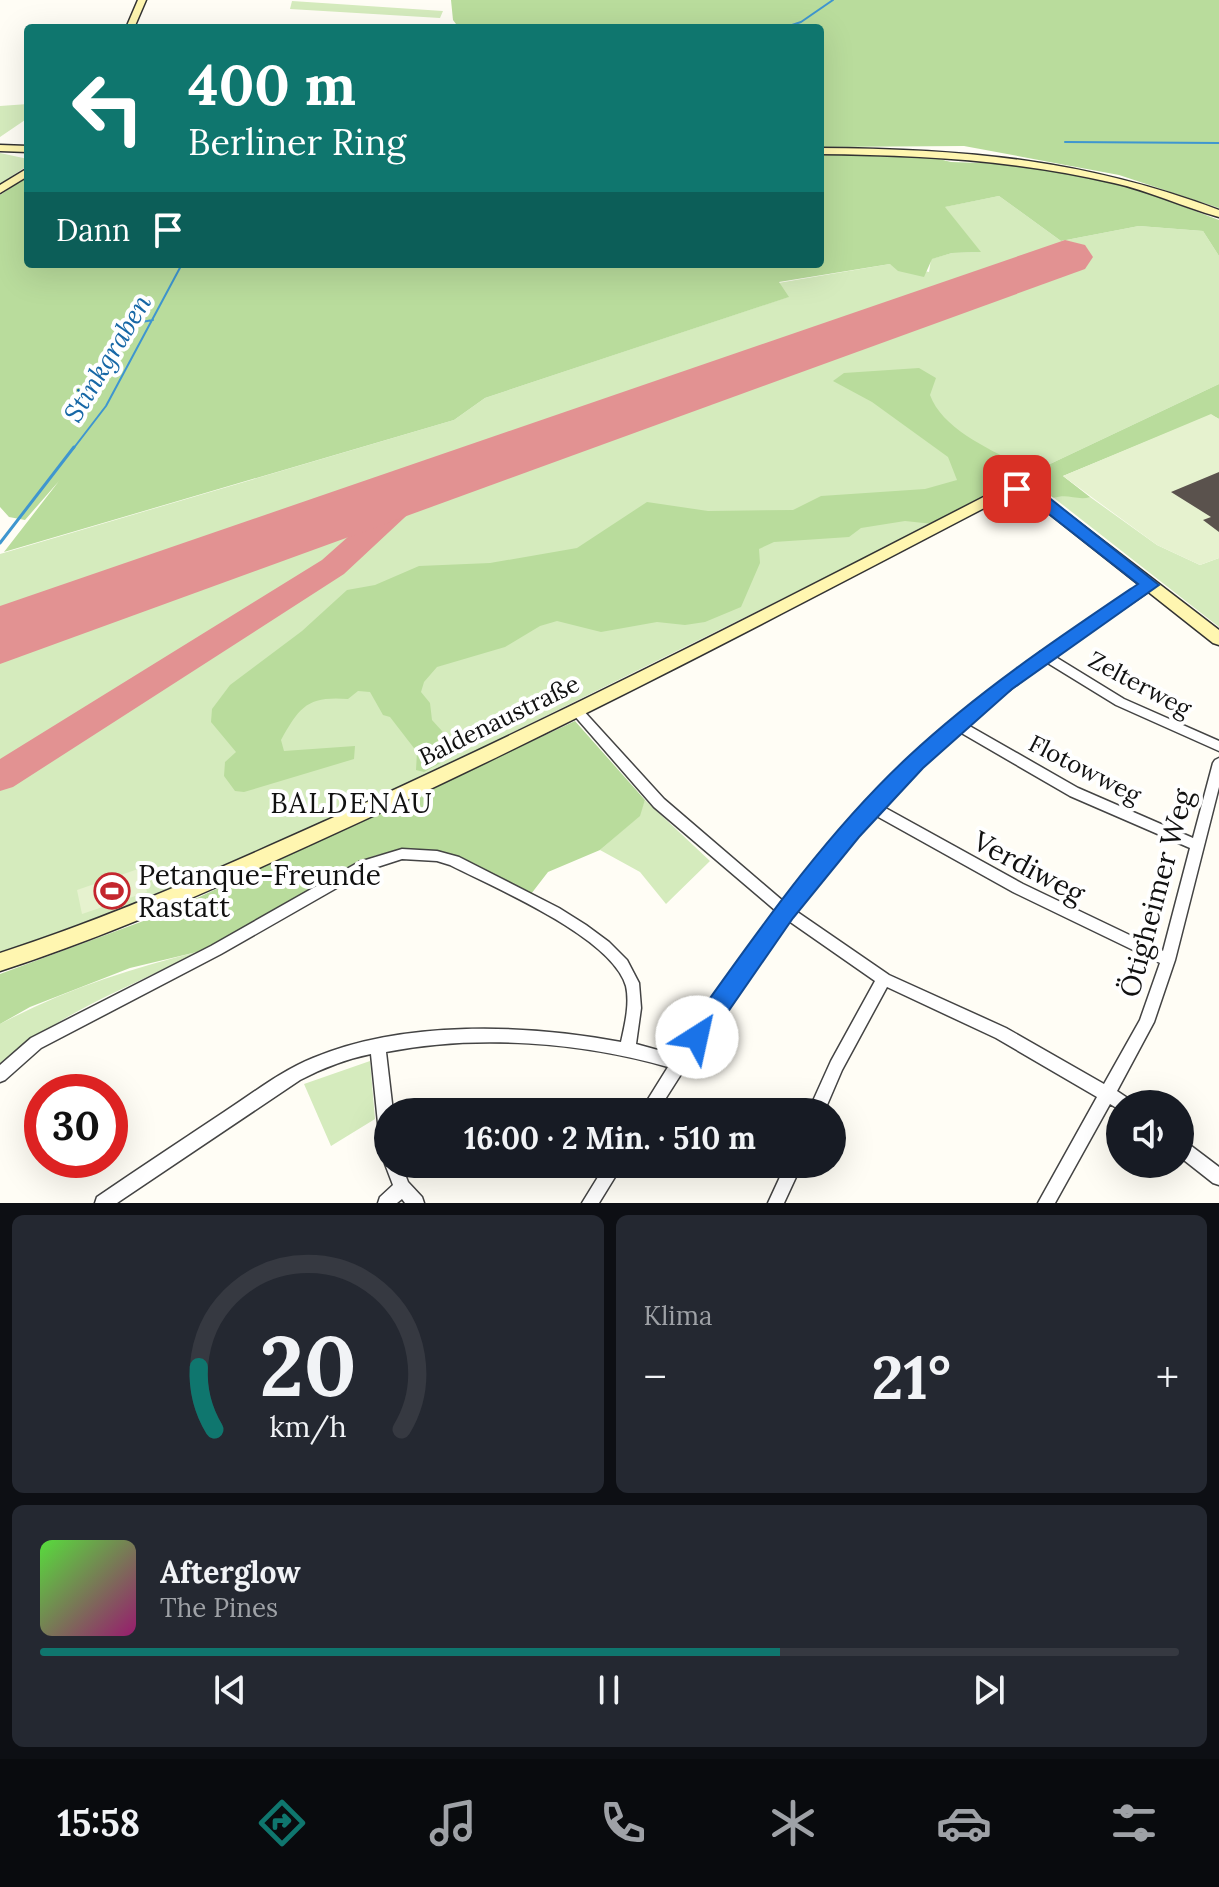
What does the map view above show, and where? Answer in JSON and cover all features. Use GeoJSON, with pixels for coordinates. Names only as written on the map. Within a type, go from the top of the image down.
{"type":"FeatureCollection","features":[{"type":"Feature","properties":{"kind":"street"},"geometry":{"type":"LineString","coordinates":[[132,24],[142,0]]}},
{"type":"Feature","properties":{"kind":"street"},"geometry":{"type":"LineString","coordinates":[[0,148],[24,151]]}},
{"type":"Feature","properties":{"kind":"street"},"geometry":{"type":"LineString","coordinates":[[824,151],[945,152],[1050,164],[1152,188],[1219,214]]}},
{"type":"Feature","properties":{"kind":"street"},"geometry":{"type":"LineString","coordinates":[[0,190],[24,173]]}},
{"type":"Feature","properties":{"kind":"street","name":"Baldenaustraße"},"geometry":{"type":"LineString","coordinates":[[0,962],[161,903],[577,711],[1006,491],[1023,490],[1037,497],[1150,585]]}},
{"type":"Feature","properties":{"kind":"street"},"geometry":{"type":"LineString","coordinates":[[657,1098],[785,911],[872,807],[957,725],[1044,655],[1150,585],[1219,639]]}},
{"type":"Feature","properties":{"kind":"street","name":"Zelterweg"},"geometry":{"type":"LineString","coordinates":[[1044,655],[1120,702],[1219,746]]}},
{"type":"Feature","properties":{"kind":"street"},"geometry":{"type":"LineString","coordinates":[[577,711],[659,803],[785,911],[884,979],[1001,1033],[1106,1091]]}},
{"type":"Feature","properties":{"kind":"street","name":"Flotowweg"},"geometry":{"type":"LineString","coordinates":[[957,725],[1074,792],[1197,845]]}},
{"type":"Feature","properties":{"kind":"street","name":"Ötigheimer Weg"},"geometry":{"type":"LineString","coordinates":[[1111,1090],[1147,1022],[1168,960],[1197,845],[1214,802],[1219,763]]}},
{"type":"Feature","properties":{"kind":"street","name":"Verdiweg"},"geometry":{"type":"LineString","coordinates":[[872,807],[972,865],[1168,960]]}},
{"type":"Feature","properties":{"kind":"street"},"geometry":{"type":"LineString","coordinates":[[0,1075],[36,1043],[216,950],[364,866],[402,854],[437,856],[454,861],[564,920],[615,955],[633,985],[635,1004],[627,1050]]}},
{"type":"Feature","properties":{"kind":"street"},"geometry":{"type":"LineString","coordinates":[[822,1098],[836,1066],[884,979]]}},
{"type":"Feature","properties":{"kind":"street"},"geometry":{"type":"LineString","coordinates":[[103,1203],[284,1081],[318,1063],[378,1046],[457,1035],[527,1038],[627,1050],[679,1063]]}},
{"type":"Feature","properties":{"kind":"street"},"geometry":{"type":"LineString","coordinates":[[378,1046],[383,1098]]}},
{"type":"Feature","properties":{"kind":"street","name":"Ötigheimer Weg"},"geometry":{"type":"LineString","coordinates":[[1046,1203],[1106,1098]]}},
{"type":"Feature","properties":{"kind":"street"},"geometry":{"type":"LineString","coordinates":[[1194,1158],[1219,1177]]}},
{"type":"Feature","properties":{"kind":"street"},"geometry":{"type":"LineString","coordinates":[[398,1178],[416,1203]]}},
{"type":"Feature","properties":{"kind":"street"},"geometry":{"type":"LineString","coordinates":[[590,1203],[606,1178]]}},
{"type":"Feature","properties":{"kind":"street"},"geometry":{"type":"LineString","coordinates":[[776,1203],[788,1178]]}},
{"type":"Feature","properties":{"kind":"street"},"geometry":{"type":"LineString","coordinates":[[386,1203],[402,1187]]}},
{"type":"Feature","properties":{"kind":"green space"},"geometry":{"type":"Polygon","coordinates":[[[451,0],[1219,0],[1219,208],[1119,175],[964,146],[824,147],[824,24],[456,24],[451,0]]]}},
{"type":"Feature","properties":{"kind":"green space"},"geometry":{"type":"Polygon","coordinates":[[[292,1],[443,11],[440,18],[290,9],[292,1]]]}},
{"type":"Feature","properties":{"kind":"green space"},"geometry":{"type":"Polygon","coordinates":[[[24,104],[24,121],[0,137],[0,106],[24,104]]]}},
{"type":"Feature","properties":{"kind":"green space"},"geometry":{"type":"Polygon","coordinates":[[[0,153],[24,158],[24,168],[0,184],[0,153]]]}},
{"type":"Feature","properties":{"kind":"green space"},"geometry":{"type":"Polygon","coordinates":[[[824,154],[923,155],[951,162],[1041,165],[1132,187],[1219,220],[1219,256],[1203,231],[1139,226],[1061,241],[999,196],[945,207],[981,252],[952,253],[932,259],[924,277],[898,271],[890,264],[779,282],[789,297],[485,398],[454,420],[4,552],[59,481],[25,520],[9,517],[0,507],[0,195],[24,179],[24,268],[824,268],[824,154]]]}},
{"type":"Feature","properties":{"kind":"green space"},"geometry":{"type":"Polygon","coordinates":[[[999,196],[1061,241],[1139,226],[1203,231],[1219,256],[1219,384],[1033,472],[957,480],[933,524],[415,781],[161,894],[0,953],[0,554],[454,420],[485,398],[788,297],[778,283],[890,264],[929,272],[931,259],[952,253],[980,252],[944,207],[999,196]]]}},
{"type":"Feature","properties":{"kind":"green space"},"geometry":{"type":"Polygon","coordinates":[[[919,368],[936,378],[930,395],[947,420],[974,441],[1033,472],[1219,384],[1219,419],[1211,415],[1063,476],[1090,497],[1054,498],[1036,487],[1011,484],[933,524],[905,521],[861,528],[849,537],[774,542],[759,549],[760,563],[741,607],[705,622],[685,625],[657,622],[601,632],[557,621],[540,626],[505,647],[437,667],[424,682],[421,692],[430,703],[432,720],[461,752],[424,772],[416,770],[417,752],[390,717],[383,715],[370,692],[358,691],[348,699],[323,699],[307,706],[300,711],[281,740],[284,751],[355,746],[354,759],[244,792],[235,791],[224,776],[225,762],[236,752],[211,722],[212,709],[230,685],[302,631],[347,590],[375,585],[419,566],[490,563],[577,548],[647,502],[708,511],[793,510],[821,496],[925,489],[957,480],[948,457],[872,402],[833,381],[844,373],[919,368]]]}},
{"type":"Feature","properties":{"kind":"green space"},"geometry":{"type":"Polygon","coordinates":[[[1211,414],[1219,419],[1219,558],[1200,565],[1157,545],[1063,476],[1211,414]]]}},
{"type":"Feature","properties":{"kind":"green space"},"geometry":{"type":"Polygon","coordinates":[[[1063,494],[1090,497],[1157,545],[1200,565],[1219,558],[1219,627],[1054,498],[1063,494]]]}},
{"type":"Feature","properties":{"kind":"green space"},"geometry":{"type":"Polygon","coordinates":[[[575,721],[645,800],[640,816],[600,850],[548,872],[531,894],[473,864],[436,852],[416,850],[371,857],[201,951],[130,968],[30,1007],[0,1024],[0,974],[165,913],[575,721]]]}},
{"type":"Feature","properties":{"kind":"green space"},"geometry":{"type":"Polygon","coordinates":[[[645,800],[710,861],[666,904],[640,872],[600,850],[639,816],[645,800]]]}},
{"type":"Feature","properties":{"kind":"green space","name":"Petanque-Freunde Rastatt"},"geometry":{"type":"Polygon","coordinates":[[[141,868],[147,892],[82,914],[77,890],[141,868]]]}},
{"type":"Feature","properties":{"kind":"green space"},"geometry":{"type":"Polygon","coordinates":[[[201,951],[67,1017],[19,1049],[0,1067],[0,1024],[98,981],[201,951]]]}},
{"type":"Feature","properties":{"kind":"green space"},"geometry":{"type":"Polygon","coordinates":[[[370,1061],[374,1120],[331,1146],[304,1084],[370,1061]]]}},
{"type":"Feature","properties":{"kind":"building"},"geometry":{"type":"Polygon","coordinates":[[[1219,472],[1219,532],[1203,520],[1211,517],[1171,492],[1219,472]]]}},
{"type":"Feature","properties":{"kind":"waterway","name":"Stinkgraben"},"geometry":{"type":"LineString","coordinates":[[795,24],[833,0]]}},
{"type":"Feature","properties":{"kind":"waterway"},"geometry":{"type":"LineString","coordinates":[[1065,142],[1219,143]]}},
{"type":"Feature","properties":{"kind":"waterway","name":"Stinkgraben"},"geometry":{"type":"LineString","coordinates":[[152,320],[180,268]]}},
{"type":"Feature","properties":{"kind":"waterway","name":"Stinkgraben"},"geometry":{"type":"LineString","coordinates":[[73,449],[106,406],[152,320]]}},
{"type":"Feature","properties":{"kind":"waterway"},"geometry":{"type":"LineString","coordinates":[[130,324],[152,320]]}},
{"type":"Feature","properties":{"kind":"waterway","name":"Stinkgraben"},"geometry":{"type":"LineString","coordinates":[[0,543],[74,447]]}},
{"type":"Feature","properties":{"kind":"taxiway"},"geometry":{"type":"LineString","coordinates":[[0,777],[333,567],[423,485]]}},
{"type":"Feature","properties":{"kind":"runway"},"geometry":{"type":"LineString","coordinates":[[0,636],[1065,257]]}},
{"type":"Feature","properties":{"kind":"place","name":"Petanque-Freunde Rastatt"},"geometry":{"type":"Point","coordinates":[112,891]}},
{"type":"Feature","properties":{"kind":"district","name":"BALDENAU"},"geometry":{"type":"Point","coordinates":[352,803]}},
{"type":"Feature","properties":{"kind":"route"},"geometry":{"type":"LineString","coordinates":[[697,1037],[785,911],[851,830],[915,762],[1005,684],[1150,585],[1037,497],[1017,489]]}}]}
